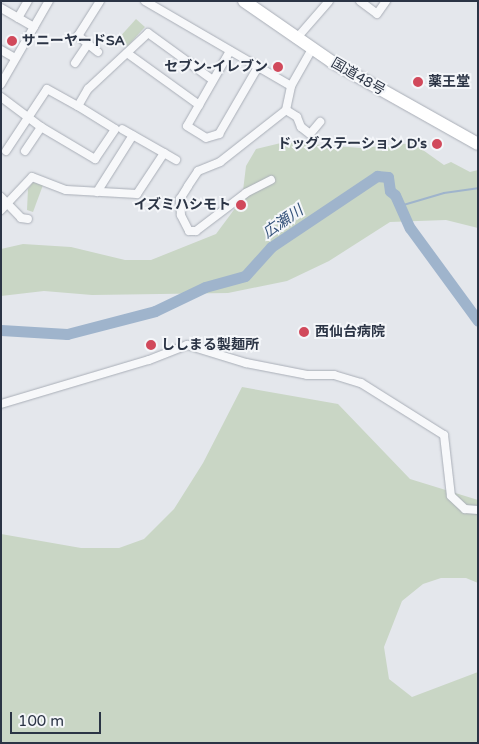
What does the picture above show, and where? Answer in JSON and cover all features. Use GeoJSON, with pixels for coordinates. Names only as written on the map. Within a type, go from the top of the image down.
{"type":"FeatureCollection","features":[{"type":"Feature","properties":{"kind":"highway","name":"国道48号"},"geometry":{"type":"LineString","coordinates":[[244,1],[312,49],[478,144]]}},
{"type":"Feature","properties":{"kind":"street"},"geometry":{"type":"LineString","coordinates":[[18,18],[28,1]]}},
{"type":"Feature","properties":{"kind":"street"},"geometry":{"type":"LineString","coordinates":[[1,84],[49,1]]}},
{"type":"Feature","properties":{"kind":"street"},"geometry":{"type":"LineString","coordinates":[[98,52],[78,36],[100,1]]}},
{"type":"Feature","properties":{"kind":"street"},"geometry":{"type":"LineString","coordinates":[[145,1],[291,86]]}},
{"type":"Feature","properties":{"kind":"street"},"geometry":{"type":"LineString","coordinates":[[296,39],[329,1]]}},
{"type":"Feature","properties":{"kind":"street"},"geometry":{"type":"LineString","coordinates":[[360,1],[377,14],[386,1]]}},
{"type":"Feature","properties":{"kind":"street"},"geometry":{"type":"LineString","coordinates":[[1,8],[34,27]]}},
{"type":"Feature","properties":{"kind":"street"},"geometry":{"type":"LineString","coordinates":[[78,106],[88,89],[148,33],[213,80]]}},
{"type":"Feature","properties":{"kind":"street"},"geometry":{"type":"LineString","coordinates":[[75,63],[88,44]]}},
{"type":"Feature","properties":{"kind":"street"},"geometry":{"type":"LineString","coordinates":[[271,180],[246,193],[196,231],[189,231],[181,215],[180,200],[198,171],[220,162],[286,110],[291,86],[312,49]]}},
{"type":"Feature","properties":{"kind":"street"},"geometry":{"type":"LineString","coordinates":[[1,50],[13,57]]}},
{"type":"Feature","properties":{"kind":"street"},"geometry":{"type":"LineString","coordinates":[[230,51],[187,126],[206,138],[219,134],[258,68]]}},
{"type":"Feature","properties":{"kind":"street"},"geometry":{"type":"LineString","coordinates":[[127,53],[199,106]]}},
{"type":"Feature","properties":{"kind":"street"},"geometry":{"type":"LineString","coordinates":[[1,97],[29,117],[41,127],[94,159],[115,129],[47,89],[29,117],[6,151]]}},
{"type":"Feature","properties":{"kind":"street"},"geometry":{"type":"LineString","coordinates":[[286,110],[297,117],[301,127],[310,134],[320,122]]}},
{"type":"Feature","properties":{"kind":"street"},"geometry":{"type":"LineString","coordinates":[[25,151],[41,127]]}},
{"type":"Feature","properties":{"kind":"street"},"geometry":{"type":"LineString","coordinates":[[122,129],[176,160]]}},
{"type":"Feature","properties":{"kind":"street"},"geometry":{"type":"LineString","coordinates":[[96,192],[133,135]]}},
{"type":"Feature","properties":{"kind":"street"},"geometry":{"type":"LineString","coordinates":[[4,207],[32,177],[66,190],[137,194],[164,153]]}},
{"type":"Feature","properties":{"kind":"street"},"geometry":{"type":"LineString","coordinates":[[1,196],[4,207],[21,218],[28,219]]}},
{"type":"Feature","properties":{"kind":"street"},"geometry":{"type":"LineString","coordinates":[[1,404],[149,360],[187,345],[246,363],[307,375],[334,375],[361,383],[444,435],[451,496],[464,509],[478,510]]}},
{"type":"Feature","properties":{"kind":"green space"},"geometry":{"type":"Polygon","coordinates":[[[136,19],[145,27],[128,46],[119,38],[136,19]]]}},
{"type":"Feature","properties":{"kind":"green space"},"geometry":{"type":"Polygon","coordinates":[[[285,142],[361,148],[413,143],[444,165],[451,162],[470,172],[478,170],[478,228],[446,220],[390,222],[329,261],[287,281],[228,293],[92,295],[44,291],[1,296],[1,249],[23,244],[71,247],[125,260],[151,260],[216,234],[242,199],[246,166],[256,149],[285,142]]]}},
{"type":"Feature","properties":{"kind":"green space"},"geometry":{"type":"Polygon","coordinates":[[[33,182],[43,185],[33,212],[27,210],[28,189],[33,182]]]}},
{"type":"Feature","properties":{"kind":"green space"},"geometry":{"type":"Polygon","coordinates":[[[242,387],[338,404],[410,479],[478,500],[478,583],[466,578],[441,578],[423,584],[402,601],[384,647],[389,679],[412,697],[478,672],[478,743],[1,743],[1,534],[81,548],[119,548],[144,539],[174,509],[203,463],[242,387]]]}},
{"type":"Feature","properties":{"kind":"waterway","name":"広瀬川"},"geometry":{"type":"LineString","coordinates":[[1,330],[67,334],[155,311],[205,287],[245,276],[271,247],[377,176],[388,177],[390,191],[395,195],[410,228],[478,321]]}},
{"type":"Feature","properties":{"kind":"waterway"},"geometry":{"type":"LineString","coordinates":[[400,206],[444,193],[478,188]]}},
{"type":"Feature","properties":{"kind":"place","name":"サニーヤードSA"},"geometry":{"type":"Point","coordinates":[12,41]}},
{"type":"Feature","properties":{"kind":"place","name":"セブン-イレブン"},"geometry":{"type":"Point","coordinates":[278,67]}},
{"type":"Feature","properties":{"kind":"place","name":"薬王堂"},"geometry":{"type":"Point","coordinates":[418,82]}},
{"type":"Feature","properties":{"kind":"place","name":"ドッグステーション D's"},"geometry":{"type":"Point","coordinates":[437,144]}},
{"type":"Feature","properties":{"kind":"place","name":"イズミハシモト"},"geometry":{"type":"Point","coordinates":[241,205]}},
{"type":"Feature","properties":{"kind":"place","name":"西仙台病院"},"geometry":{"type":"Point","coordinates":[304,332]}},
{"type":"Feature","properties":{"kind":"place","name":"ししまる製麺所"},"geometry":{"type":"Point","coordinates":[151,345]}}]}
